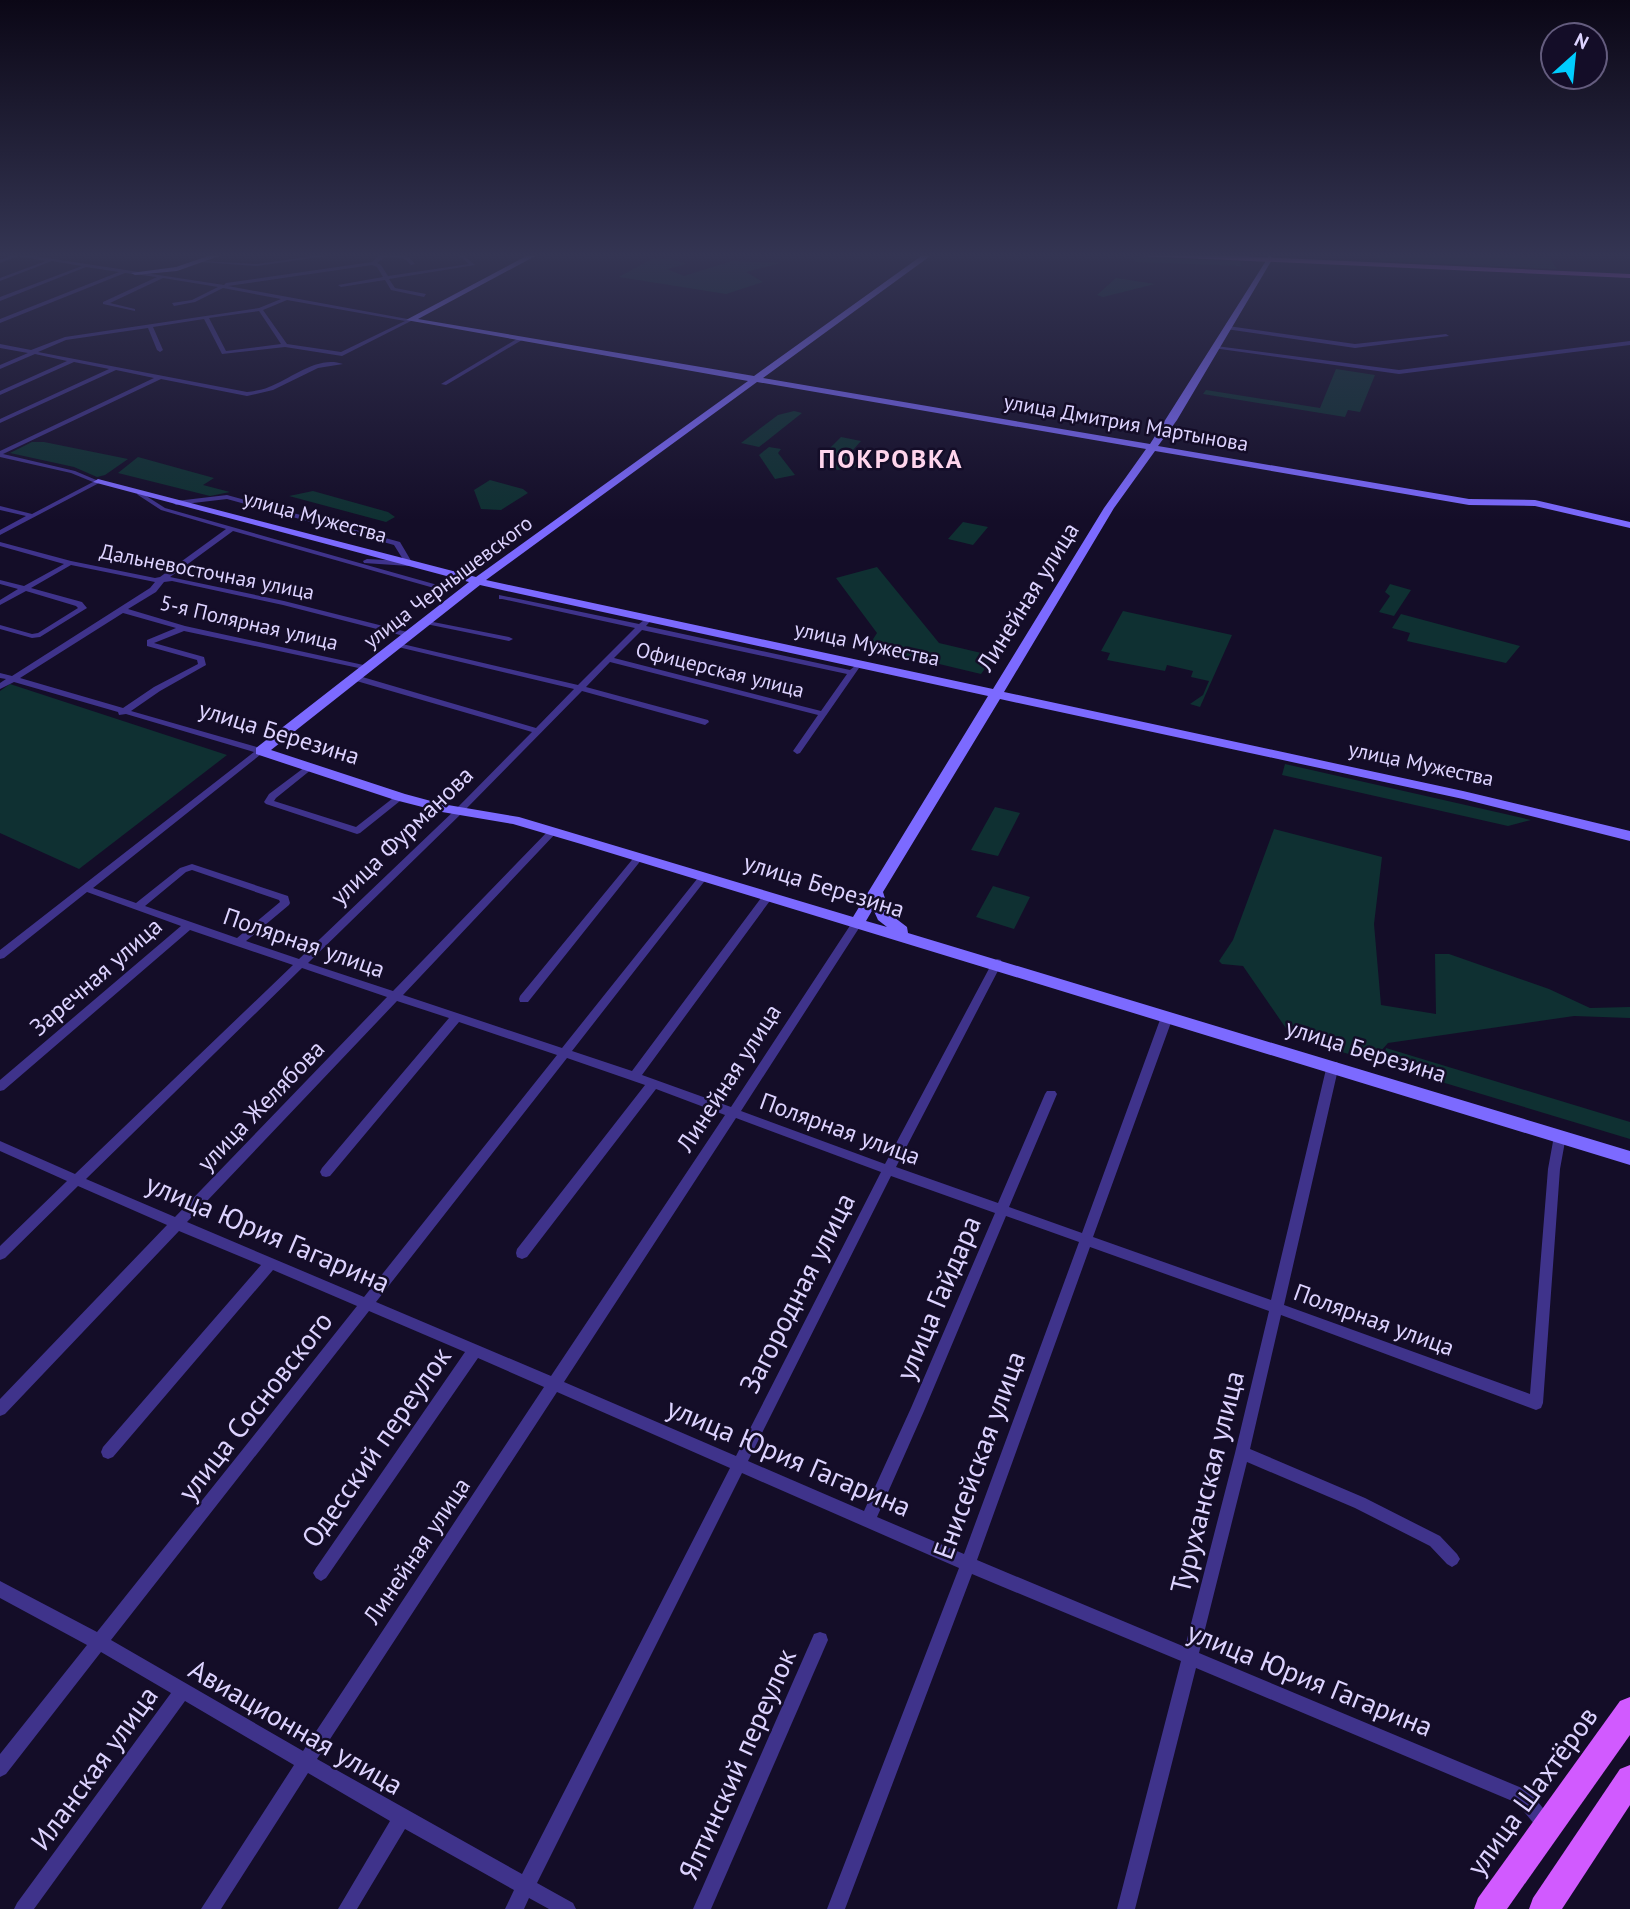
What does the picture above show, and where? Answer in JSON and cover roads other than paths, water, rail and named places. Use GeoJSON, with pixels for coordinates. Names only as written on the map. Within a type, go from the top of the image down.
{"type":"FeatureCollection","features":[{"type":"Feature","properties":{"kind":"main road","name":"улица Шахтёров"},"geometry":{"type":"LineString","coordinates":[[1489,1909],[1630,1711]]}},
{"type":"Feature","properties":{"kind":"main road"},"geometry":{"type":"LineString","coordinates":[[1544,1909],[1630,1779]]}},
{"type":"Feature","properties":{"kind":"street"},"geometry":{"type":"LineString","coordinates":[[0,367],[55,343]]}},
{"type":"Feature","properties":{"kind":"street"},"geometry":{"type":"LineString","coordinates":[[157,343],[160,350]]}},
{"type":"Feature","properties":{"kind":"street"},"geometry":{"type":"LineString","coordinates":[[219,343],[224,353],[285,345],[342,354],[364,343]]}},
{"type":"Feature","properties":{"kind":"street"},"geometry":{"type":"LineString","coordinates":[[444,384],[513,343]]}},
{"type":"Feature","properties":{"kind":"street","name":"улица Дмитрия Мартынова"},"geometry":{"type":"LineString","coordinates":[[544,343],[1469,502],[1535,503],[1630,525]]}},
{"type":"Feature","properties":{"kind":"street","name":"улица Чернышевского"},"geometry":{"type":"LineString","coordinates":[[0,955],[478,581],[807,343]]}},
{"type":"Feature","properties":{"kind":"street","name":"Линейная улица"},"geometry":{"type":"LineString","coordinates":[[209,1909],[857,923],[988,712],[996,693],[1110,506],[1153,447],[1219,343]]}},
{"type":"Feature","properties":{"kind":"street"},"geometry":{"type":"LineString","coordinates":[[1340,343],[1374,343]]}},
{"type":"Feature","properties":{"kind":"street"},"geometry":{"type":"LineString","coordinates":[[1216,348],[1399,372],[1629,343]]}},
{"type":"Feature","properties":{"kind":"street"},"geometry":{"type":"LineString","coordinates":[[0,346],[247,394],[265,393],[312,369],[338,363]]}},
{"type":"Feature","properties":{"kind":"street"},"geometry":{"type":"LineString","coordinates":[[0,393],[74,360]]}},
{"type":"Feature","properties":{"kind":"street"},"geometry":{"type":"LineString","coordinates":[[0,421],[116,368]]}},
{"type":"Feature","properties":{"kind":"street"},"geometry":{"type":"LineString","coordinates":[[0,454],[160,377]]}},
{"type":"Feature","properties":{"kind":"street"},"geometry":{"type":"LineString","coordinates":[[0,454],[73,472],[98,482]]}},
{"type":"Feature","properties":{"kind":"street"},"geometry":{"type":"LineString","coordinates":[[0,533],[98,482]]}},
{"type":"Feature","properties":{"kind":"street","name":"улица Мужества"},"geometry":{"type":"LineString","coordinates":[[98,482],[409,564],[645,622],[855,668],[996,693],[1463,794],[1630,836]]}},
{"type":"Feature","properties":{"kind":"street"},"geometry":{"type":"LineString","coordinates":[[140,494],[163,509],[437,586]]}},
{"type":"Feature","properties":{"kind":"street"},"geometry":{"type":"LineString","coordinates":[[177,503],[227,497],[397,544],[409,564]]}},
{"type":"Feature","properties":{"kind":"street"},"geometry":{"type":"LineString","coordinates":[[0,508],[33,516]]}},
{"type":"Feature","properties":{"kind":"street"},"geometry":{"type":"LineString","coordinates":[[0,687],[153,590],[161,580],[232,528]]}},
{"type":"Feature","properties":{"kind":"street","name":"Дальневосточная улица"},"geometry":{"type":"LineString","coordinates":[[0,544],[70,563],[161,580],[172,579],[284,603],[408,635]]}},
{"type":"Feature","properties":{"kind":"street"},"geometry":{"type":"LineString","coordinates":[[342,558],[409,564]]}},
{"type":"Feature","properties":{"kind":"street"},"geometry":{"type":"LineString","coordinates":[[0,603],[70,563]]}},
{"type":"Feature","properties":{"kind":"street"},"geometry":{"type":"LineString","coordinates":[[0,582],[79,604],[83,608],[36,636],[0,627]]}},
{"type":"Feature","properties":{"kind":"street"},"geometry":{"type":"LineString","coordinates":[[502,597],[645,622]]}},
{"type":"Feature","properties":{"kind":"street","name":"5-я Полярная улица"},"geometry":{"type":"LineString","coordinates":[[122,610],[183,628],[368,668]]}},
{"type":"Feature","properties":{"kind":"street"},"geometry":{"type":"LineString","coordinates":[[426,622],[509,639]]}},
{"type":"Feature","properties":{"kind":"street","name":"улица Фурманова"},"geometry":{"type":"LineString","coordinates":[[0,1254],[459,811],[645,622]]}},
{"type":"Feature","properties":{"kind":"street"},"geometry":{"type":"LineString","coordinates":[[122,713],[157,689],[202,665],[201,659],[151,646],[150,642],[183,628]]}},
{"type":"Feature","properties":{"kind":"street"},"geometry":{"type":"LineString","coordinates":[[398,645],[579,688],[705,722]]}},
{"type":"Feature","properties":{"kind":"street","name":"Офицерская улица"},"geometry":{"type":"LineString","coordinates":[[607,659],[824,714]]}},
{"type":"Feature","properties":{"kind":"street"},"geometry":{"type":"LineString","coordinates":[[797,751],[855,668]]}},
{"type":"Feature","properties":{"kind":"street","name":"улица Березина"},"geometry":{"type":"LineString","coordinates":[[0,675],[122,713],[261,751],[400,797],[553,831],[997,963],[1630,1158]]}},
{"type":"Feature","properties":{"kind":"street","name":"5-я Полярная улица"},"geometry":{"type":"LineString","coordinates":[[356,678],[538,731]]}},
{"type":"Feature","properties":{"kind":"street"},"geometry":{"type":"LineString","coordinates":[[309,767],[272,796],[269,802],[357,831],[400,797]]}},
{"type":"Feature","properties":{"kind":"street","name":"улица Желябова"},"geometry":{"type":"LineString","coordinates":[[0,1409],[553,831]]}},
{"type":"Feature","properties":{"kind":"street"},"geometry":{"type":"LineString","coordinates":[[524,999],[639,857]]}},
{"type":"Feature","properties":{"kind":"street"},"geometry":{"type":"LineString","coordinates":[[137,907],[183,870],[192,867],[284,898],[285,903],[239,943]]}},
{"type":"Feature","properties":{"kind":"street","name":"улица Сосновского"},"geometry":{"type":"LineString","coordinates":[[0,1768],[704,876]]}},
{"type":"Feature","properties":{"kind":"street","name":"Полярная улица"},"geometry":{"type":"LineString","coordinates":[[87,889],[188,926],[302,962],[456,1018],[634,1077],[1277,1307],[1536,1403],[1554,1169],[1560,1136]]}},
{"type":"Feature","properties":{"kind":"street"},"geometry":{"type":"LineString","coordinates":[[876,892],[883,916],[891,925],[913,938]]}},
{"type":"Feature","properties":{"kind":"street"},"geometry":{"type":"LineString","coordinates":[[634,1077],[768,896]]}},
{"type":"Feature","properties":{"kind":"street","name":"Заречная улица"},"geometry":{"type":"LineString","coordinates":[[0,1087],[188,926]]}},
{"type":"Feature","properties":{"kind":"street","name":"Загородная улица"},"geometry":{"type":"LineString","coordinates":[[514,1909],[888,1170],[997,963]]}},
{"type":"Feature","properties":{"kind":"street","name":"Енисейская улица"},"geometry":{"type":"LineString","coordinates":[[836,1909],[968,1564],[1167,1017]]}},
{"type":"Feature","properties":{"kind":"street"},"geometry":{"type":"LineString","coordinates":[[326,1172],[456,1018]]}},
{"type":"Feature","properties":{"kind":"street","name":"Туруханская улица"},"geometry":{"type":"LineString","coordinates":[[1126,1909],[1242,1453],[1333,1066]]}},
{"type":"Feature","properties":{"kind":"street"},"geometry":{"type":"LineString","coordinates":[[522,1253],[653,1084]]}},
{"type":"Feature","properties":{"kind":"street","name":"улица Гайдара"},"geometry":{"type":"LineString","coordinates":[[868,1519],[917,1411],[1051,1094]]}},
{"type":"Feature","properties":{"kind":"street","name":"улица Юрия Гагарина"},"geometry":{"type":"LineString","coordinates":[[0,1146],[968,1564],[1523,1797],[1548,1827]]}},
{"type":"Feature","properties":{"kind":"street"},"geometry":{"type":"LineString","coordinates":[[108,1452],[271,1263]]}},
{"type":"Feature","properties":{"kind":"street","name":"Одесский переулок"},"geometry":{"type":"LineString","coordinates":[[321,1573],[475,1350]]}},
{"type":"Feature","properties":{"kind":"street"},"geometry":{"type":"LineString","coordinates":[[1242,1453],[1360,1503],[1434,1541],[1452,1559]]}},
{"type":"Feature","properties":{"kind":"street","name":"Авиационная улица"},"geometry":{"type":"LineString","coordinates":[[0,1588],[567,1909]]}},
{"type":"Feature","properties":{"kind":"street","name":"Ялтинский переулок"},"geometry":{"type":"LineString","coordinates":[[702,1909],[820,1640]]}},
{"type":"Feature","properties":{"kind":"street","name":"Иланская улица"},"geometry":{"type":"LineString","coordinates":[[23,1909],[182,1691]]}},
{"type":"Feature","properties":{"kind":"street"},"geometry":{"type":"LineString","coordinates":[[347,1909],[402,1818]]}},
{"type":"Feature","properties":{"kind":"district","name":"ПОКРОВКА"},"geometry":{"type":"Point","coordinates":[891,459]}}]}
